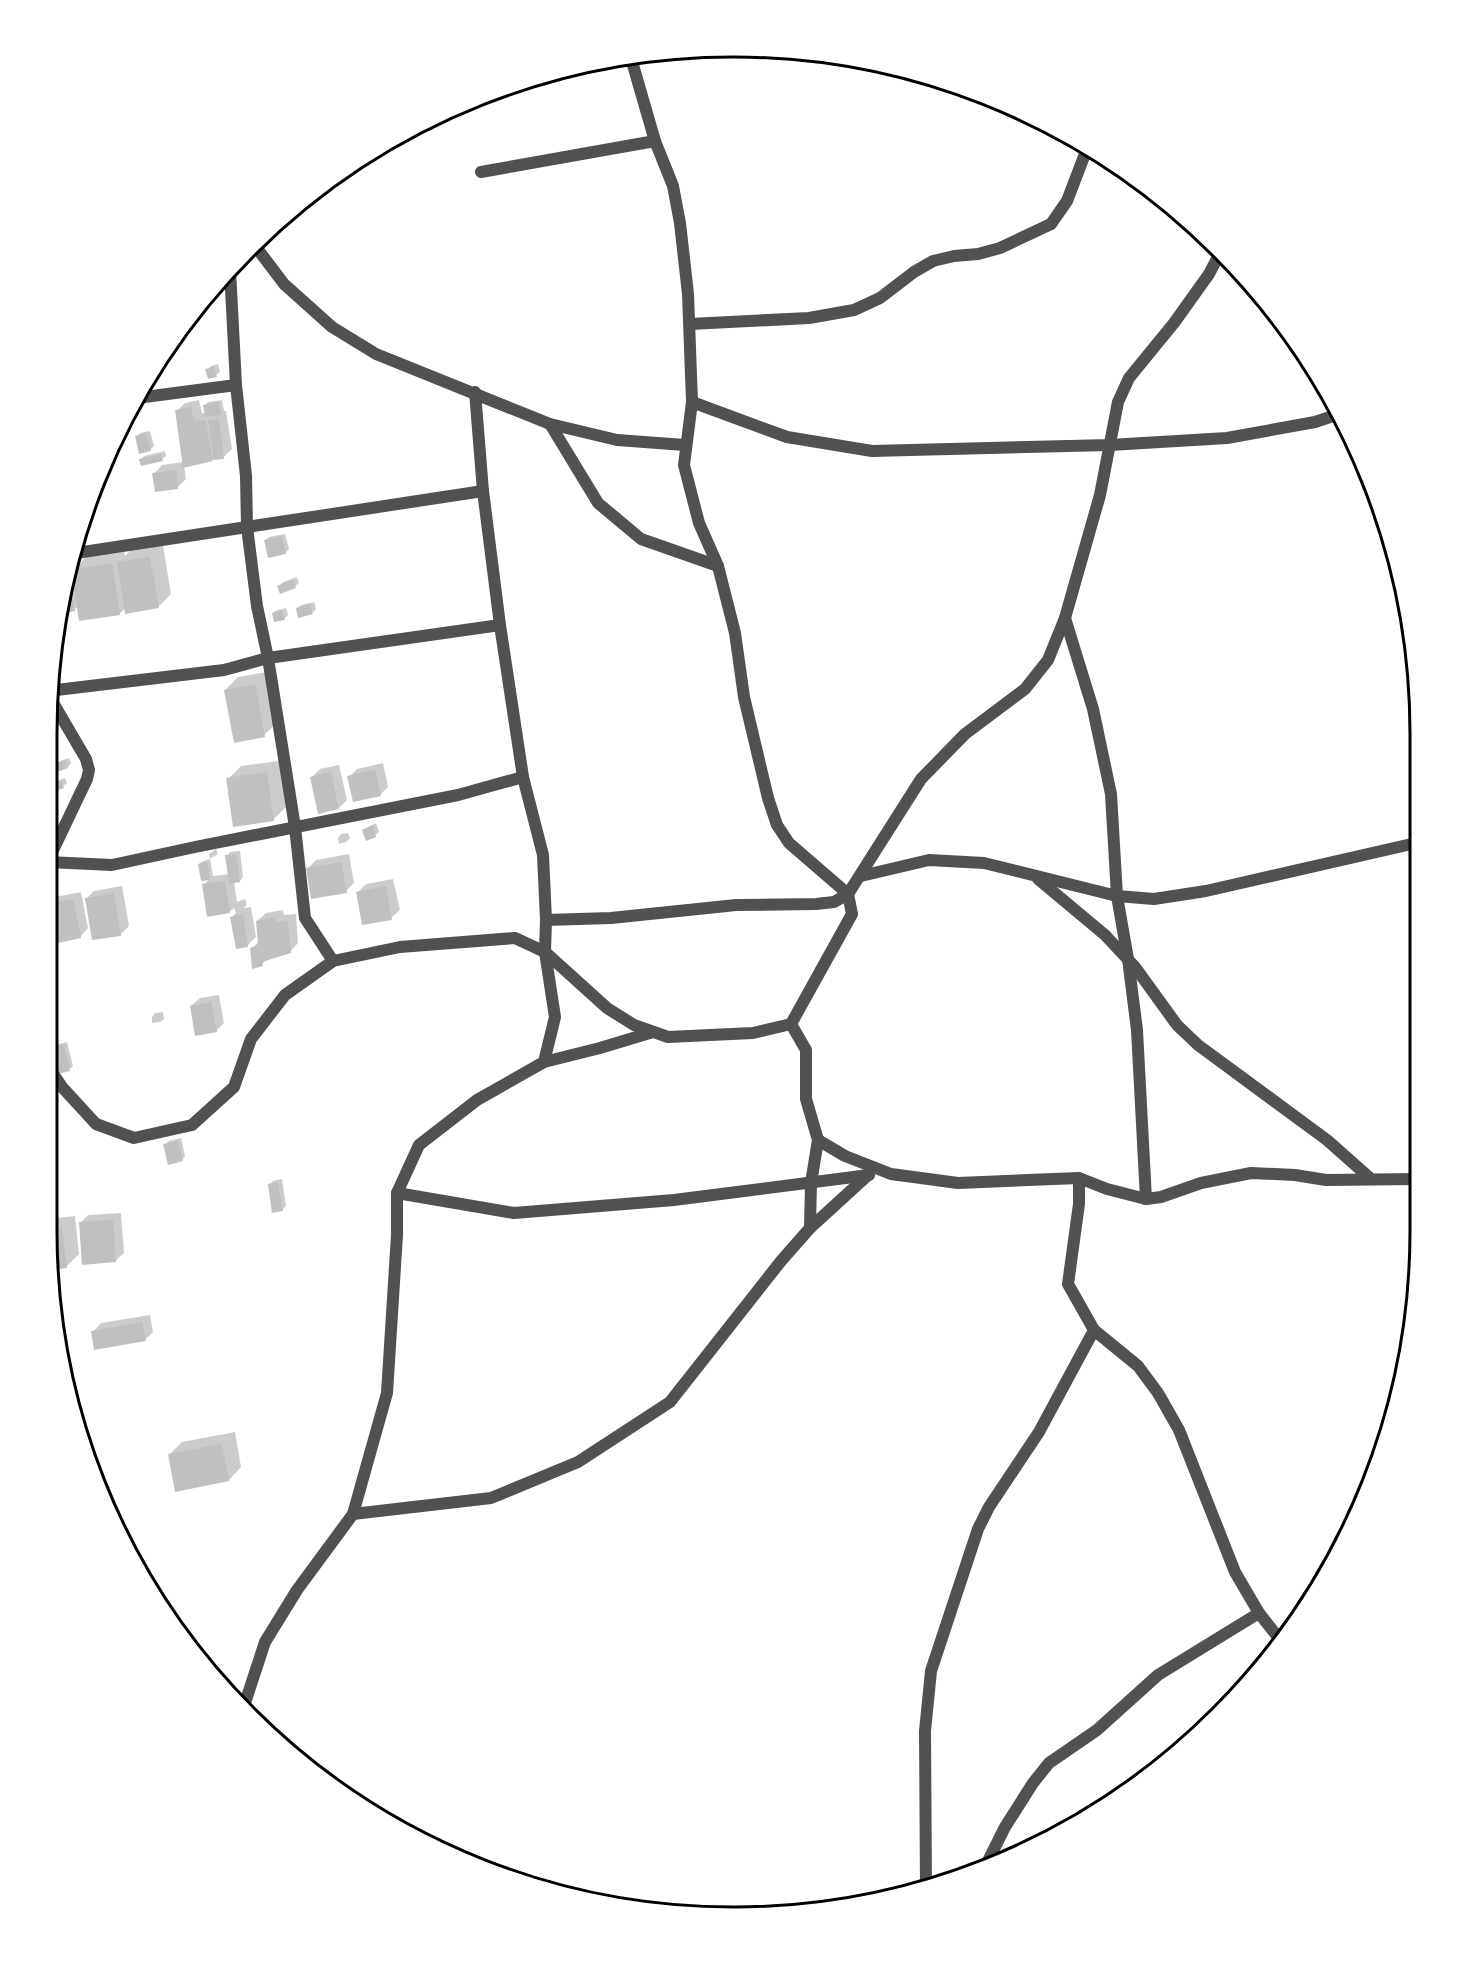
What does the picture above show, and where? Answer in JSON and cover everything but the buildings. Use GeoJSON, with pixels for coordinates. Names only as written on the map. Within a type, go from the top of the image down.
{"type":"FeatureCollection","features":[{"type":"Feature","properties":{"kind":"street"},"geometry":{"type":"LineString","coordinates":[[57,1080],[96,1125],[134,1138],[192,1125],[234,1087],[251,1040],[285,995],[333,961],[400,947],[515,938],[545,952],[607,1008],[634,1025],[668,1037],[753,1033],[791,1024],[852,914],[848,894],[789,843],[777,825],[768,798],[744,697],[735,633],[718,566],[699,522],[684,465],[692,402],[690,324],[680,223],[673,186],[655,141],[633,65]]}},
{"type":"Feature","properties":{"kind":"street"},"geometry":{"type":"LineString","coordinates":[[481,172],[655,141]]}},
{"type":"Feature","properties":{"kind":"street"},"geometry":{"type":"LineString","coordinates":[[690,324],[809,318],[854,310],[880,298],[914,272],[933,261],[1000,248],[1051,224],[1067,201],[1084,156]]}},
{"type":"Feature","properties":{"kind":"street"},"geometry":{"type":"LineString","coordinates":[[259,251],[284,284],[332,327],[376,354],[550,424],[616,440],[685,445]]}},
{"type":"Feature","properties":{"kind":"street"},"geometry":{"type":"LineString","coordinates":[[546,920],[612,918],[736,905],[825,903],[834,902],[848,894],[921,779],[965,734],[1025,689],[1048,660],[1065,618],[1100,495],[1119,402],[1129,378],[1174,323],[1216,260]]}},
{"type":"Feature","properties":{"kind":"street"},"geometry":{"type":"LineString","coordinates":[[231,281],[236,385],[246,477],[247,527],[257,606],[268,658],[295,827],[306,918],[333,961]]}},
{"type":"Feature","properties":{"kind":"street"},"geometry":{"type":"LineString","coordinates":[[147,397],[236,385]]}},
{"type":"Feature","properties":{"kind":"street"},"geometry":{"type":"LineString","coordinates":[[475,392],[483,490],[500,625],[523,777],[543,855],[545,952],[555,1017],[544,1062]]}},
{"type":"Feature","properties":{"kind":"street"},"geometry":{"type":"LineString","coordinates":[[692,402],[787,437],[872,451],[1110,445],[1227,438],[1315,422],[1331,417]]}},
{"type":"Feature","properties":{"kind":"street"},"geometry":{"type":"LineString","coordinates":[[550,424],[598,503],[640,539],[718,566]]}},
{"type":"Feature","properties":{"kind":"street"},"geometry":{"type":"LineString","coordinates":[[82,552],[483,490]]}},
{"type":"Feature","properties":{"kind":"street"},"geometry":{"type":"LineString","coordinates":[[1065,618],[1094,708],[1111,794],[1117,896],[1137,1030],[1146,1199]]}},
{"type":"Feature","properties":{"kind":"street"},"geometry":{"type":"LineString","coordinates":[[58,691],[224,670],[268,658],[500,625]]}},
{"type":"Feature","properties":{"kind":"street"},"geometry":{"type":"LineString","coordinates":[[57,844],[89,770],[86,759],[58,709]]}},
{"type":"Feature","properties":{"kind":"street"},"geometry":{"type":"LineString","coordinates":[[57,863],[112,865],[458,795],[523,777]]}},
{"type":"Feature","properties":{"kind":"street"},"geometry":{"type":"LineString","coordinates":[[861,876],[929,860],[984,863],[1117,896],[1154,899],[1178,897],[1410,844]]}},
{"type":"Feature","properties":{"kind":"street"},"geometry":{"type":"LineString","coordinates":[[1035,876],[1105,934],[1128,959],[1177,1024],[1198,1045],[1327,1140],[1371,1179]]}},
{"type":"Feature","properties":{"kind":"street"},"geometry":{"type":"LineString","coordinates":[[791,1024],[806,1050],[806,1099],[818,1140],[811,1183],[810,1228]]}},
{"type":"Feature","properties":{"kind":"street"},"geometry":{"type":"LineString","coordinates":[[246,1700],[265,1642],[297,1590],[352,1514],[387,1393],[397,1235],[397,1193],[419,1145],[477,1100],[544,1062],[653,1032]]}},
{"type":"Feature","properties":{"kind":"street"},"geometry":{"type":"LineString","coordinates":[[818,1140],[845,1156],[891,1174]]}},
{"type":"Feature","properties":{"kind":"street"},"geometry":{"type":"LineString","coordinates":[[397,1193],[514,1213],[674,1200],[811,1183],[845,1176],[891,1174],[958,1183],[1079,1178],[1107,1189],[1146,1199],[1161,1197],[1201,1183],[1251,1173],[1295,1175],[1326,1180],[1410,1179]]}},
{"type":"Feature","properties":{"kind":"street"},"geometry":{"type":"LineString","coordinates":[[352,1514],[491,1498],[578,1462],[670,1402],[781,1261],[810,1228],[867,1175]]}},
{"type":"Feature","properties":{"kind":"street"},"geometry":{"type":"LineString","coordinates":[[1079,1178],[1079,1204],[1068,1284],[1094,1330],[1138,1366],[1158,1393],[1179,1430],[1235,1572],[1259,1613],[1276,1634]]}},
{"type":"Feature","properties":{"kind":"street"},"geometry":{"type":"LineString","coordinates":[[926,1879],[926,1731],[932,1671],[978,1529],[989,1507],[1039,1432],[1094,1330]]}},
{"type":"Feature","properties":{"kind":"street"},"geometry":{"type":"LineString","coordinates":[[990,1857],[1005,1827],[1033,1783],[1049,1763],[1097,1730],[1158,1675],[1259,1613]]}}]}
